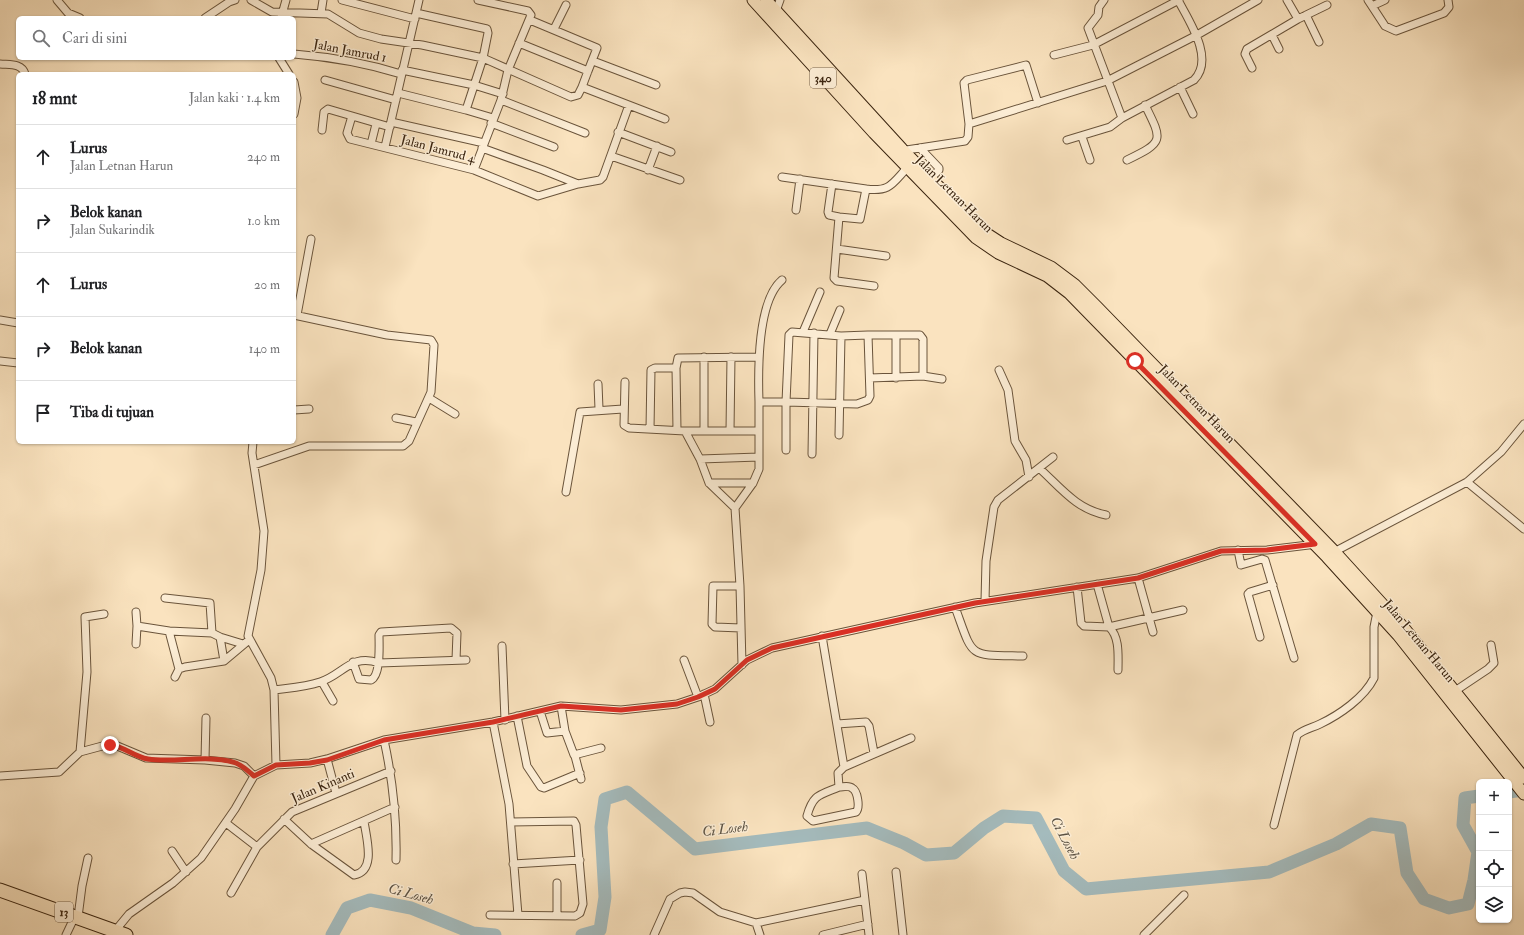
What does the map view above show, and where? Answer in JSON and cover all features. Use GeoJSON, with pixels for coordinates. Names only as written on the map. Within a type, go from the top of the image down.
{"type":"FeatureCollection","features":[{"type":"Feature","properties":{"kind":"highway","name":"13"},"geometry":{"type":"LineString","coordinates":[[0,890],[121,933]]}},
{"type":"Feature","properties":{"kind":"main road","name":"Jalan Letnan Harun"},"geometry":{"type":"LineString","coordinates":[[753,0],[778,18]]}},
{"type":"Feature","properties":{"kind":"main road","name":"Jalan Letnan Harun"},"geometry":{"type":"LineString","coordinates":[[766,0],[778,18],[899,152],[931,178],[981,230],[1001,243],[1051,267],[1074,284],[1189,409],[1404,628],[1455,691],[1520,778],[1524,794]]}},
{"type":"Feature","properties":{"kind":"main road","name":"Jalan Letnan Harun"},"geometry":{"type":"LineString","coordinates":[[899,152],[907,168],[976,238],[998,253],[1047,276],[1069,293],[1189,409]]}},
{"type":"Feature","properties":{"kind":"main road","name":"Jalan Letnan Harun"},"geometry":{"type":"LineString","coordinates":[[1331,554],[1377,612],[1520,778]]}},
{"type":"Feature","properties":{"kind":"street"},"geometry":{"type":"LineString","coordinates":[[57,0],[68,13],[75,16]]}},
{"type":"Feature","properties":{"kind":"street"},"geometry":{"type":"LineString","coordinates":[[208,16],[226,3],[235,0]]}},
{"type":"Feature","properties":{"kind":"street"},"geometry":{"type":"LineString","coordinates":[[251,0],[281,16],[320,13],[334,16],[356,32],[381,39],[410,43],[483,58],[571,97],[578,95],[597,48],[530,20]]}},
{"type":"Feature","properties":{"kind":"street"},"geometry":{"type":"LineString","coordinates":[[281,16],[286,0]]}},
{"type":"Feature","properties":{"kind":"street"},"geometry":{"type":"LineString","coordinates":[[320,13],[323,0]]}},
{"type":"Feature","properties":{"kind":"street"},"geometry":{"type":"LineString","coordinates":[[342,0],[415,16],[486,28],[488,32],[483,58],[466,110]]}},
{"type":"Feature","properties":{"kind":"street"},"geometry":{"type":"LineString","coordinates":[[385,147],[419,0]]}},
{"type":"Feature","properties":{"kind":"street"},"geometry":{"type":"LineString","coordinates":[[474,170],[502,97],[508,70],[530,20],[531,13],[528,11],[478,0]]}},
{"type":"Feature","properties":{"kind":"street"},"geometry":{"type":"LineString","coordinates":[[778,18],[780,0]]}},
{"type":"Feature","properties":{"kind":"street"},"geometry":{"type":"LineString","coordinates":[[1104,0],[1099,7],[1098,15],[1088,28],[1093,45],[1122,118]]}},
{"type":"Feature","properties":{"kind":"street"},"geometry":{"type":"LineString","coordinates":[[1054,55],[1093,45],[1178,0],[1197,35],[1202,59],[1201,71],[1194,80],[1145,105],[1122,118],[1110,127],[1082,137],[1067,140]]}},
{"type":"Feature","properties":{"kind":"street"},"geometry":{"type":"LineString","coordinates":[[969,124],[1107,81],[1197,35],[1258,0]]}},
{"type":"Feature","properties":{"kind":"street"},"geometry":{"type":"LineString","coordinates":[[1287,0],[1298,18]]}},
{"type":"Feature","properties":{"kind":"street"},"geometry":{"type":"LineString","coordinates":[[1385,0],[1370,3],[1385,26],[1396,31],[1444,13],[1449,7],[1448,0]]}},
{"type":"Feature","properties":{"kind":"street"},"geometry":{"type":"LineString","coordinates":[[554,30],[566,5]]}},
{"type":"Feature","properties":{"kind":"street"},"geometry":{"type":"LineString","coordinates":[[1252,68],[1245,54],[1247,49],[1272,36],[1298,18],[1327,5]]}},
{"type":"Feature","properties":{"kind":"street"},"geometry":{"type":"LineString","coordinates":[[1306,15],[1319,42]]}},
{"type":"Feature","properties":{"kind":"street"},"geometry":{"type":"LineString","coordinates":[[1272,36],[1279,49]]}},
{"type":"Feature","properties":{"kind":"street"},"geometry":{"type":"LineString","coordinates":[[519,43],[588,71]]}},
{"type":"Feature","properties":{"kind":"street","name":"Jalan Jamrud 1"},"geometry":{"type":"LineString","coordinates":[[296,54],[330,57],[474,85],[585,133]]}},
{"type":"Feature","properties":{"kind":"street"},"geometry":{"type":"LineString","coordinates":[[280,60],[289,72]]}},
{"type":"Feature","properties":{"kind":"street"},"geometry":{"type":"LineString","coordinates":[[593,61],[656,85]]}},
{"type":"Feature","properties":{"kind":"street"},"geometry":{"type":"LineString","coordinates":[[0,64],[18,65],[23,68],[24,72]]}},
{"type":"Feature","properties":{"kind":"street"},"geometry":{"type":"LineString","coordinates":[[899,152],[965,141],[968,138],[969,124],[964,83],[967,80],[1026,65],[1038,103]]}},
{"type":"Feature","properties":{"kind":"street"},"geometry":{"type":"LineString","coordinates":[[325,80],[397,97],[466,110],[554,147]]}},
{"type":"Feature","properties":{"kind":"street"},"geometry":{"type":"LineString","coordinates":[[582,87],[665,119]]}},
{"type":"Feature","properties":{"kind":"street"},"geometry":{"type":"LineString","coordinates":[[1180,87],[1193,114]]}},
{"type":"Feature","properties":{"kind":"street"},"geometry":{"type":"LineString","coordinates":[[296,93],[296,103]]}},
{"type":"Feature","properties":{"kind":"street"},"geometry":{"type":"LineString","coordinates":[[322,130],[324,112],[328,109],[376,124],[391,125],[483,146],[578,184],[602,179],[629,105]]}},
{"type":"Feature","properties":{"kind":"street"},"geometry":{"type":"LineString","coordinates":[[1127,160],[1147,150],[1156,141],[1158,136],[1158,131],[1145,105]]}},
{"type":"Feature","properties":{"kind":"street","name":"Jalan Jamrud 4"},"geometry":{"type":"LineString","coordinates":[[352,116],[348,136],[350,139],[474,170],[519,189],[541,196],[578,184]]}},
{"type":"Feature","properties":{"kind":"street"},"geometry":{"type":"LineString","coordinates":[[371,144],[376,124]]}},
{"type":"Feature","properties":{"kind":"street"},"geometry":{"type":"LineString","coordinates":[[618,132],[671,152]]}},
{"type":"Feature","properties":{"kind":"street"},"geometry":{"type":"LineString","coordinates":[[1082,137],[1090,160]]}},
{"type":"Feature","properties":{"kind":"street"},"geometry":{"type":"LineString","coordinates":[[648,170],[657,146]]}},
{"type":"Feature","properties":{"kind":"street"},"geometry":{"type":"LineString","coordinates":[[920,148],[939,168],[939,170],[931,178]]}},
{"type":"Feature","properties":{"kind":"street"},"geometry":{"type":"LineString","coordinates":[[611,156],[680,180]]}},
{"type":"Feature","properties":{"kind":"street"},"geometry":{"type":"LineString","coordinates":[[782,177],[878,190],[886,188],[907,168]]}},
{"type":"Feature","properties":{"kind":"street"},"geometry":{"type":"LineString","coordinates":[[796,210],[800,179]]}},
{"type":"Feature","properties":{"kind":"street"},"geometry":{"type":"LineString","coordinates":[[832,184],[828,214],[839,217],[862,218],[866,189]]}},
{"type":"Feature","properties":{"kind":"street"},"geometry":{"type":"LineString","coordinates":[[839,217],[836,249],[836,280],[874,286]]}},
{"type":"Feature","properties":{"kind":"street"},"geometry":{"type":"LineString","coordinates":[[254,465],[309,446],[403,446],[409,442],[416,422],[429,398],[434,344],[431,340],[387,335],[296,315],[311,239]]}},
{"type":"Feature","properties":{"kind":"street"},"geometry":{"type":"LineString","coordinates":[[836,249],[886,256]]}},
{"type":"Feature","properties":{"kind":"street"},"geometry":{"type":"LineString","coordinates":[[742,665],[740,586],[735,508],[753,483],[759,470],[758,357],[769,300],[773,289],[782,280]]}},
{"type":"Feature","properties":{"kind":"street"},"geometry":{"type":"LineString","coordinates":[[803,332],[820,292]]}},
{"type":"Feature","properties":{"kind":"street"},"geometry":{"type":"LineString","coordinates":[[830,334],[840,310]]}},
{"type":"Feature","properties":{"kind":"street"},"geometry":{"type":"LineString","coordinates":[[0,320],[16,323]]}},
{"type":"Feature","properties":{"kind":"street"},"geometry":{"type":"LineString","coordinates":[[786,450],[786,402],[789,335],[792,332],[814,332],[841,336],[896,334],[920,335],[922,337],[923,376]]}},
{"type":"Feature","properties":{"kind":"street"},"geometry":{"type":"LineString","coordinates":[[812,454],[814,332]]}},
{"type":"Feature","properties":{"kind":"street"},"geometry":{"type":"LineString","coordinates":[[896,334],[896,378]]}},
{"type":"Feature","properties":{"kind":"street"},"geometry":{"type":"LineString","coordinates":[[759,402],[839,402],[858,404],[868,400],[871,391],[868,335]]}},
{"type":"Feature","properties":{"kind":"street"},"geometry":{"type":"LineString","coordinates":[[840,435],[839,402],[841,336]]}},
{"type":"Feature","properties":{"kind":"street"},"geometry":{"type":"LineString","coordinates":[[704,357],[704,431]]}},
{"type":"Feature","properties":{"kind":"street"},"geometry":{"type":"LineString","coordinates":[[730,431],[731,357]]}},
{"type":"Feature","properties":{"kind":"street"},"geometry":{"type":"LineString","coordinates":[[735,508],[709,483],[700,459],[681,431],[676,368],[678,358],[758,357]]}},
{"type":"Feature","properties":{"kind":"street"},"geometry":{"type":"LineString","coordinates":[[0,361],[16,363]]}},
{"type":"Feature","properties":{"kind":"street"},"geometry":{"type":"LineString","coordinates":[[650,429],[652,370],[655,368],[676,368]]}},
{"type":"Feature","properties":{"kind":"street"},"geometry":{"type":"LineString","coordinates":[[999,370],[1008,390],[1015,441],[1026,460],[1029,478]]}},
{"type":"Feature","properties":{"kind":"street"},"geometry":{"type":"LineString","coordinates":[[870,378],[923,376],[942,379]]}},
{"type":"Feature","properties":{"kind":"street"},"geometry":{"type":"LineString","coordinates":[[624,382],[623,409],[624,423],[627,427],[681,431],[759,431]]}},
{"type":"Feature","properties":{"kind":"street"},"geometry":{"type":"LineString","coordinates":[[598,384],[599,409]]}},
{"type":"Feature","properties":{"kind":"street"},"geometry":{"type":"LineString","coordinates":[[429,398],[455,414]]}},
{"type":"Feature","properties":{"kind":"street"},"geometry":{"type":"LineString","coordinates":[[296,410],[308,409]]}},
{"type":"Feature","properties":{"kind":"street"},"geometry":{"type":"LineString","coordinates":[[566,492],[580,412],[599,409],[623,409]]}},
{"type":"Feature","properties":{"kind":"street"},"geometry":{"type":"LineString","coordinates":[[396,418],[416,422]]}},
{"type":"Feature","properties":{"kind":"street"},"geometry":{"type":"LineString","coordinates":[[1331,554],[1467,482],[1501,452],[1524,424]]}},
{"type":"Feature","properties":{"kind":"street"},"geometry":{"type":"LineString","coordinates":[[179,669],[194,665],[224,661],[246,642],[261,570],[264,531],[254,465],[253,444]]}},
{"type":"Feature","properties":{"kind":"street"},"geometry":{"type":"LineString","coordinates":[[700,459],[759,457]]}},
{"type":"Feature","properties":{"kind":"street"},"geometry":{"type":"LineString","coordinates":[[985,601],[986,561],[994,507],[998,500],[1029,478],[1053,457]]}},
{"type":"Feature","properties":{"kind":"street"},"geometry":{"type":"LineString","coordinates":[[1039,468],[1081,506],[1092,512],[1106,515]]}},
{"type":"Feature","properties":{"kind":"street"},"geometry":{"type":"LineString","coordinates":[[1467,482],[1524,530]]}},
{"type":"Feature","properties":{"kind":"street"},"geometry":{"type":"LineString","coordinates":[[709,483],[753,483]]}},
{"type":"Feature","properties":{"kind":"street"},"geometry":{"type":"LineString","coordinates":[[121,933],[129,914],[186,872],[207,851],[226,823],[254,776],[276,765],[310,763],[327,760],[384,740],[505,720],[561,706],[621,710],[644,709],[677,704],[701,696],[721,685],[747,660],[762,651],[822,636],[985,601],[1138,578],[1221,551],[1267,550],[1319,543]]}},
{"type":"Feature","properties":{"kind":"street"},"geometry":{"type":"LineString","coordinates":[[1238,550],[1241,564],[1262,558],[1265,560],[1294,658]]}},
{"type":"Feature","properties":{"kind":"street"},"geometry":{"type":"LineString","coordinates":[[1138,578],[1154,632]]}},
{"type":"Feature","properties":{"kind":"street"},"geometry":{"type":"LineString","coordinates":[[1097,584],[1109,627],[1114,631],[1116,639],[1118,670]]}},
{"type":"Feature","properties":{"kind":"street"},"geometry":{"type":"LineString","coordinates":[[1260,637],[1248,594],[1250,592],[1273,585]]}},
{"type":"Feature","properties":{"kind":"street"},"geometry":{"type":"LineString","coordinates":[[740,586],[713,586],[712,624],[715,627],[741,628]]}},
{"type":"Feature","properties":{"kind":"street"},"geometry":{"type":"LineString","coordinates":[[1077,587],[1082,625],[1109,627],[1183,610]]}},
{"type":"Feature","properties":{"kind":"street"},"geometry":{"type":"LineString","coordinates":[[165,598],[210,603],[212,633]]}},
{"type":"Feature","properties":{"kind":"street"},"geometry":{"type":"LineString","coordinates":[[955,607],[968,644],[974,652],[986,656],[1023,656]]}},
{"type":"Feature","properties":{"kind":"street"},"geometry":{"type":"LineString","coordinates":[[136,612],[136,644]]}},
{"type":"Feature","properties":{"kind":"street"},"geometry":{"type":"LineString","coordinates":[[1274,825],[1297,735],[1338,713],[1354,702],[1372,683],[1374,678],[1374,627],[1377,612]]}},
{"type":"Feature","properties":{"kind":"street"},"geometry":{"type":"LineString","coordinates":[[80,752],[87,672],[85,617],[104,614]]}},
{"type":"Feature","properties":{"kind":"street"},"geometry":{"type":"LineString","coordinates":[[137,626],[169,631],[212,633],[220,637],[246,642],[264,664],[271,678],[274,690],[276,765]]}},
{"type":"Feature","properties":{"kind":"street"},"geometry":{"type":"LineString","coordinates":[[353,662],[358,678],[363,680],[374,678],[379,663],[379,635],[381,632],[444,628],[451,628],[457,634],[456,660]]}},
{"type":"Feature","properties":{"kind":"street"},"geometry":{"type":"LineString","coordinates":[[169,631],[179,669],[176,677]]}},
{"type":"Feature","properties":{"kind":"street"},"geometry":{"type":"LineString","coordinates":[[822,636],[844,767]]}},
{"type":"Feature","properties":{"kind":"street"},"geometry":{"type":"LineString","coordinates":[[220,637],[224,661]]}},
{"type":"Feature","properties":{"kind":"street"},"geometry":{"type":"LineString","coordinates":[[1455,691],[1494,664],[1491,645]]}},
{"type":"Feature","properties":{"kind":"street"},"geometry":{"type":"LineString","coordinates":[[502,646],[505,720]]}},
{"type":"Feature","properties":{"kind":"street"},"geometry":{"type":"LineString","coordinates":[[274,690],[322,682],[353,662],[366,660],[379,663],[466,660]]}},
{"type":"Feature","properties":{"kind":"street"},"geometry":{"type":"LineString","coordinates":[[684,660],[701,696],[710,722]]}},
{"type":"Feature","properties":{"kind":"street"},"geometry":{"type":"LineString","coordinates":[[322,682],[333,701]]}},
{"type":"Feature","properties":{"kind":"street"},"geometry":{"type":"LineString","coordinates":[[517,716],[526,766],[541,787],[544,788],[581,776],[565,731],[561,706]]}},
{"type":"Feature","properties":{"kind":"street"},"geometry":{"type":"LineString","coordinates":[[540,711],[547,733],[565,731]]}},
{"type":"Feature","properties":{"kind":"street"},"geometry":{"type":"LineString","coordinates":[[205,760],[206,718]]}},
{"type":"Feature","properties":{"kind":"street"},"geometry":{"type":"LineString","coordinates":[[493,722],[509,804],[518,915]]}},
{"type":"Feature","properties":{"kind":"street"},"geometry":{"type":"LineString","coordinates":[[837,724],[866,722],[869,726],[874,752]]}},
{"type":"Feature","properties":{"kind":"street"},"geometry":{"type":"LineString","coordinates":[[839,787],[838,773],[844,767],[874,752],[911,738]]}},
{"type":"Feature","properties":{"kind":"street"},"geometry":{"type":"LineString","coordinates":[[384,740],[391,771],[395,807],[396,860]]}},
{"type":"Feature","properties":{"kind":"street"},"geometry":{"type":"LineString","coordinates":[[0,776],[59,772],[80,752],[106,745],[114,745],[146,758],[205,760],[235,763],[244,766],[254,776]]}},
{"type":"Feature","properties":{"kind":"street"},"geometry":{"type":"LineString","coordinates":[[575,756],[602,748]]}},
{"type":"Feature","properties":{"kind":"street"},"geometry":{"type":"LineString","coordinates":[[327,760],[336,793]]}},
{"type":"Feature","properties":{"kind":"street","name":"Jalan Kinanti"},"geometry":{"type":"LineString","coordinates":[[231,893],[258,847],[284,819],[299,808],[391,771]]}},
{"type":"Feature","properties":{"kind":"street"},"geometry":{"type":"LineString","coordinates":[[847,786],[855,790],[859,808],[856,812],[813,821],[808,818],[807,816],[810,803],[814,799],[839,787],[847,786]]}},
{"type":"Feature","properties":{"kind":"street"},"geometry":{"type":"LineString","coordinates":[[311,844],[395,807]]}},
{"type":"Feature","properties":{"kind":"street"},"geometry":{"type":"LineString","coordinates":[[284,819],[311,844],[346,871],[354,875],[360,874],[366,869],[369,861],[364,821]]}},
{"type":"Feature","properties":{"kind":"street"},"geometry":{"type":"LineString","coordinates":[[490,915],[575,916],[582,910],[583,904],[580,860],[576,825],[574,821],[511,822]]}},
{"type":"Feature","properties":{"kind":"street"},"geometry":{"type":"LineString","coordinates":[[226,823],[258,847]]}},
{"type":"Feature","properties":{"kind":"street"},"geometry":{"type":"LineString","coordinates":[[172,851],[186,872]]}},
{"type":"Feature","properties":{"kind":"street"},"geometry":{"type":"LineString","coordinates":[[66,935],[76,917],[88,858]]}},
{"type":"Feature","properties":{"kind":"street"},"geometry":{"type":"LineString","coordinates":[[513,864],[580,860]]}},
{"type":"Feature","properties":{"kind":"street"},"geometry":{"type":"LineString","coordinates":[[896,872],[903,935]]}},
{"type":"Feature","properties":{"kind":"street"},"geometry":{"type":"LineString","coordinates":[[862,874],[869,935]]}},
{"type":"Feature","properties":{"kind":"street"},"geometry":{"type":"LineString","coordinates":[[557,916],[558,883]]}},
{"type":"Feature","properties":{"kind":"street"},"geometry":{"type":"LineString","coordinates":[[654,935],[670,899],[674,895],[685,892],[693,893],[720,912],[756,923],[865,900]]}},
{"type":"Feature","properties":{"kind":"street"},"geometry":{"type":"LineString","coordinates":[[1144,935],[1184,895]]}},
{"type":"Feature","properties":{"kind":"street"},"geometry":{"type":"LineString","coordinates":[[756,923],[760,935]]}},
{"type":"Feature","properties":{"kind":"street"},"geometry":{"type":"LineString","coordinates":[[823,935],[868,924]]}},
{"type":"Feature","properties":{"kind":"waterway","name":"Ci Loseh"},"geometry":{"type":"LineString","coordinates":[[1512,792],[1524,790]]}},
{"type":"Feature","properties":{"kind":"waterway","name":"Ci Loseh"},"geometry":{"type":"LineString","coordinates":[[582,935],[600,930],[605,897],[601,827],[605,799],[627,792],[695,849],[867,828],[904,843],[926,855],[954,853],[984,828],[1003,816],[1036,818],[1064,871],[1086,889],[1269,872],[1336,844],[1371,824],[1400,828],[1407,873],[1424,899],[1449,908],[1468,904],[1474,880],[1478,852],[1463,825],[1465,798],[1476,796]]}},
{"type":"Feature","properties":{"kind":"waterway","name":"Ci Loseh"},"geometry":{"type":"LineString","coordinates":[[332,935],[347,908],[370,900],[411,908],[473,933],[495,935]]}},
{"type":"Feature","properties":{"kind":"route"},"geometry":{"type":"LineString","coordinates":[[110,745],[114,745],[134,755],[146,758],[197,759],[235,763],[244,766],[254,776],[262,770],[276,765],[310,763],[327,760],[384,740],[493,722],[561,706],[574,705],[621,710],[644,709],[684,703],[715,689],[747,660],[762,651],[772,648],[975,603],[1138,578],[1231,549],[1267,550],[1309,546],[1315,544],[1135,361]]}}]}
